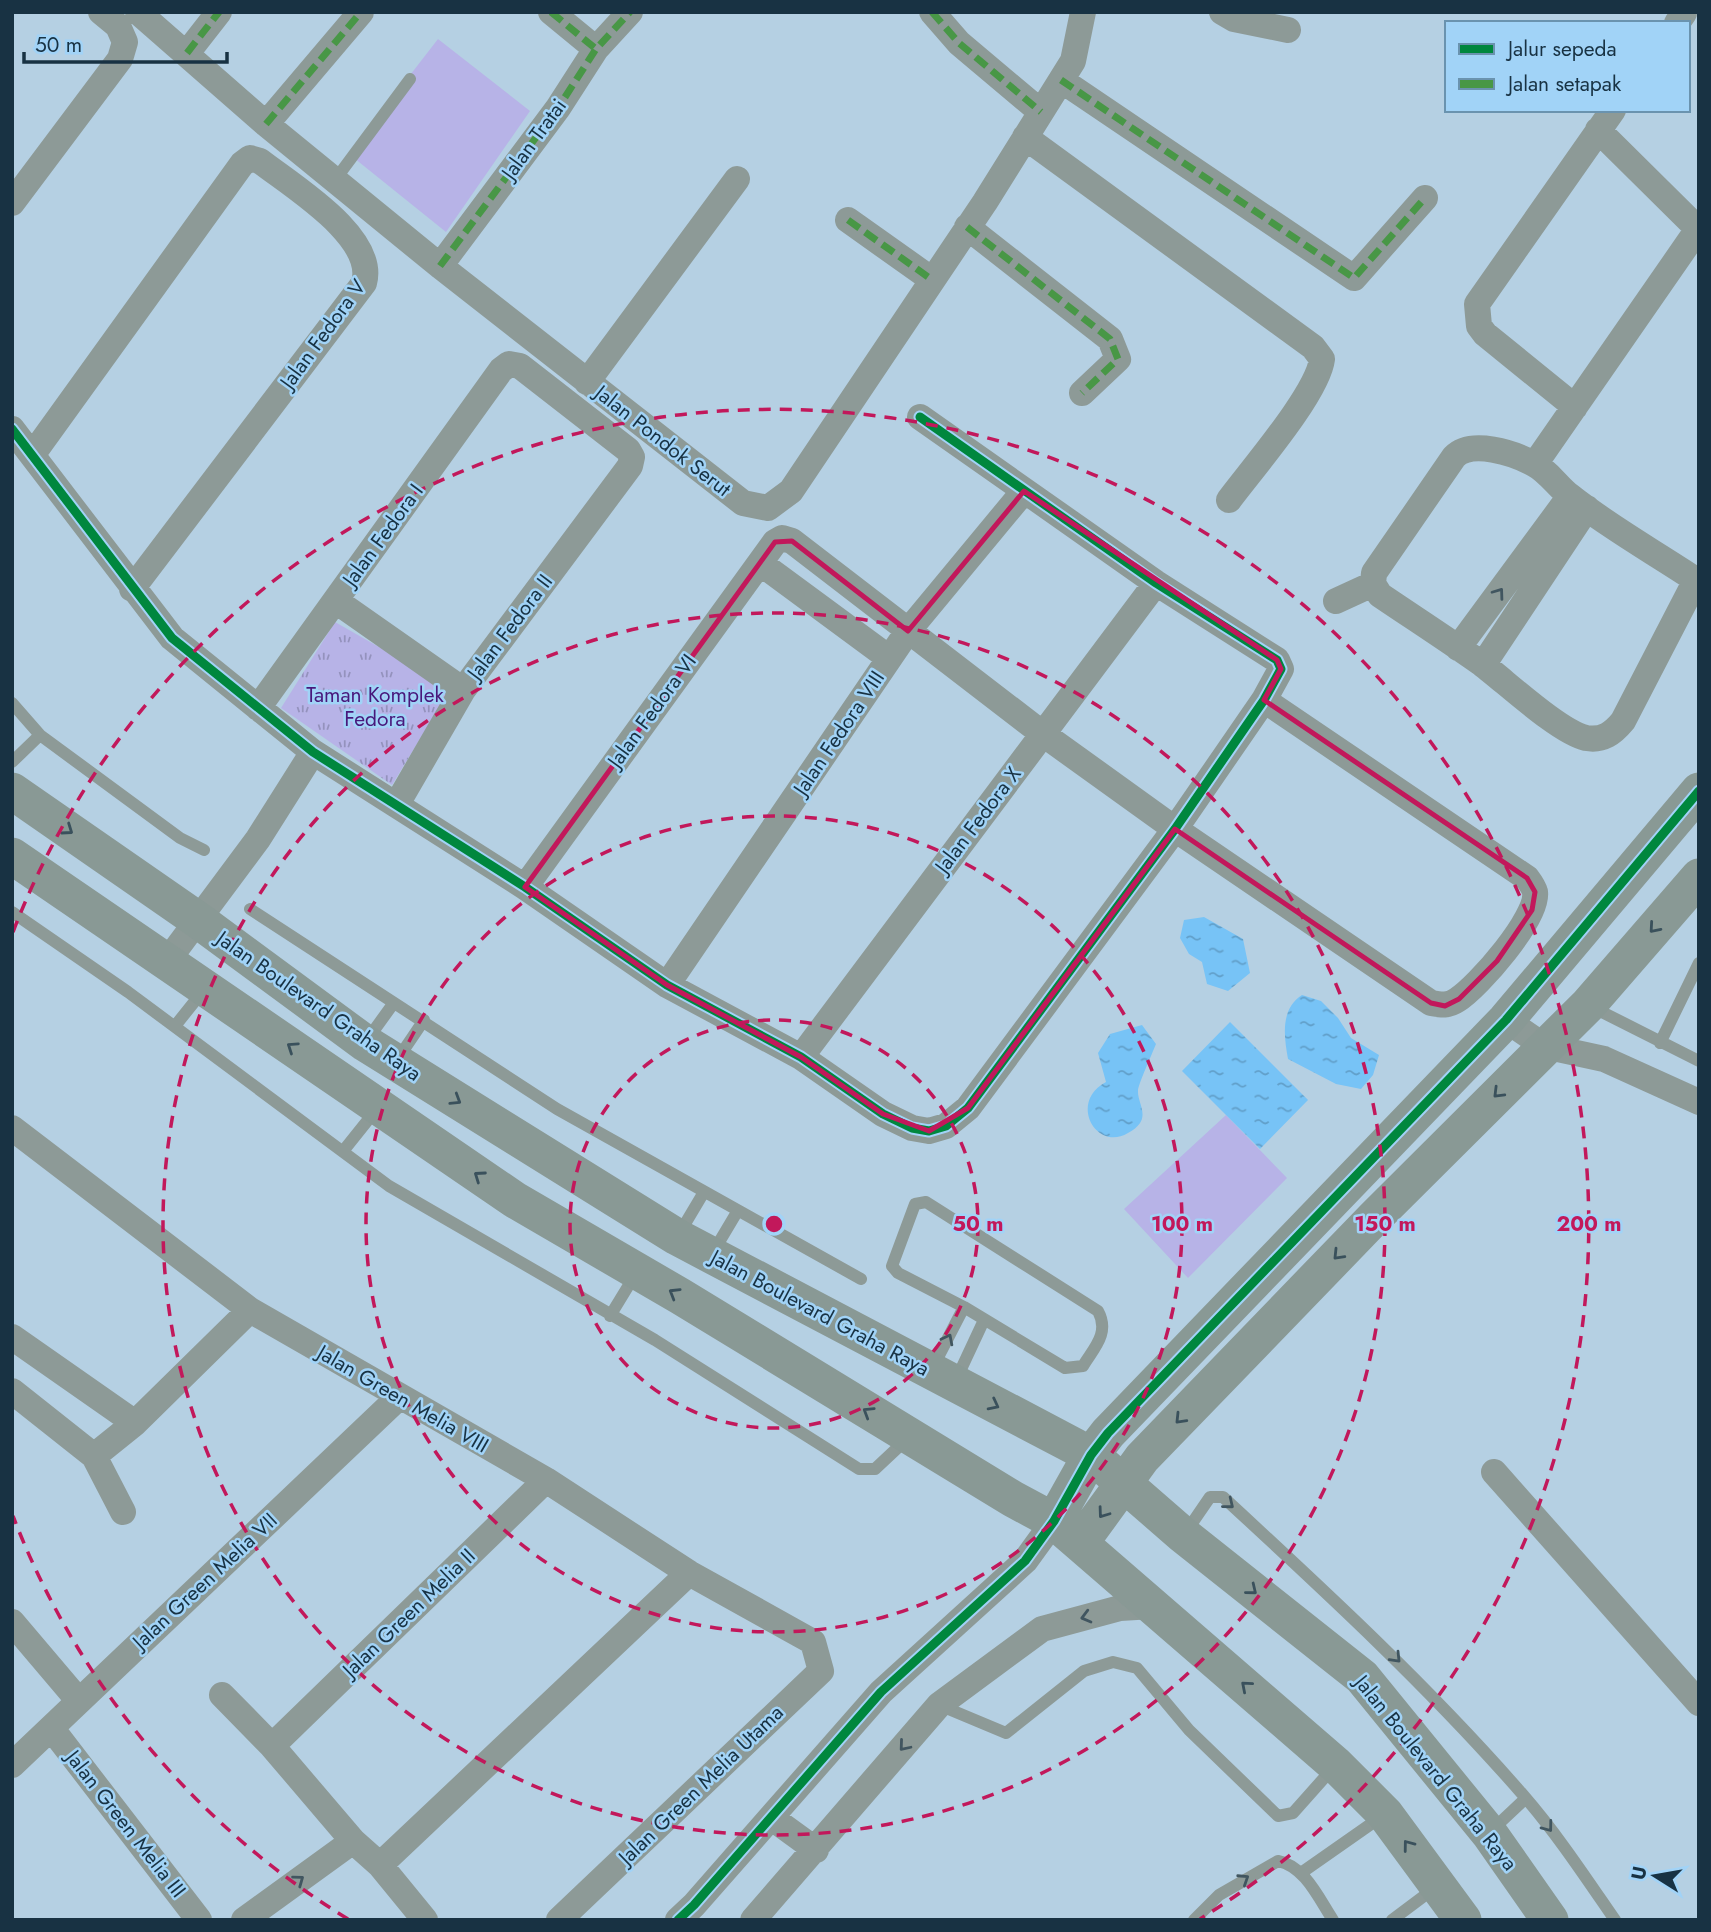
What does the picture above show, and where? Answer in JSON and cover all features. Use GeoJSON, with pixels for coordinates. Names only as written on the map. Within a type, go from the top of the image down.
{"type":"FeatureCollection","features":[{"type":"Feature","properties":{"kind":"main road","name":"Jalan Boulevard Graha Raya"},"geometry":{"type":"LineString","coordinates":[[12,790],[198,920],[365,1043],[677,1237],[1091,1455],[1183,1535],[1362,1677],[1489,1833],[1550,1920]]}},
{"type":"Feature","properties":{"kind":"main road"},"geometry":{"type":"LineString","coordinates":[[1068,1531],[1091,1455],[1126,1414],[1506,1020],[1699,791]]}},
{"type":"Feature","properties":{"kind":"main road"},"geometry":{"type":"LineString","coordinates":[[21,867],[168,960],[515,1200],[1068,1531],[1336,1765],[1385,1814],[1451,1907]]}},
{"type":"Feature","properties":{"kind":"main road"},"geometry":{"type":"LineString","coordinates":[[1068,1531],[1124,1483],[1142,1458],[1544,1046],[1588,1005],[1699,877]]}},
{"type":"Feature","properties":{"kind":"main road"},"geometry":{"type":"LineString","coordinates":[[1013,1499],[1038,1498],[1056,1480],[1060,1456],[1048,1432]]}},
{"type":"Feature","properties":{"kind":"street"},"geometry":{"type":"LineString","coordinates":[[12,203],[120,59],[125,43],[118,26],[101,12]]}},
{"type":"Feature","properties":{"kind":"street","name":"Jalan Pondok Serut"},"geometry":{"type":"LineString","coordinates":[[138,12],[266,124],[439,266],[743,503],[768,508],[791,491],[1025,138],[1073,61],[1083,12]]}},
{"type":"Feature","properties":{"kind":"street"},"geometry":{"type":"LineString","coordinates":[[187,53],[219,12]]}},
{"type":"Feature","properties":{"kind":"street"},"geometry":{"type":"LineString","coordinates":[[266,124],[361,12]]}},
{"type":"Feature","properties":{"kind":"street"},"geometry":{"type":"LineString","coordinates":[[551,12],[596,49]]}},
{"type":"Feature","properties":{"kind":"street","name":"Jalan Tratai"},"geometry":{"type":"LineString","coordinates":[[439,266],[558,108],[596,49],[630,12]]}},
{"type":"Feature","properties":{"kind":"street"},"geometry":{"type":"LineString","coordinates":[[932,12],[959,43],[1041,112]]}},
{"type":"Feature","properties":{"kind":"street"},"geometry":{"type":"LineString","coordinates":[[1222,12],[1234,19],[1288,30]]}},
{"type":"Feature","properties":{"kind":"street"},"geometry":{"type":"LineString","coordinates":[[1061,80],[1354,278],[1425,198]]}},
{"type":"Feature","properties":{"kind":"street"},"geometry":{"type":"LineString","coordinates":[[1535,464],[1575,407],[1698,230],[1605,120],[1477,304],[1476,317],[1485,334],[1575,407]]}},
{"type":"Feature","properties":{"kind":"street"},"geometry":{"type":"LineString","coordinates":[[1025,138],[1199,262],[1313,347],[1322,359],[1321,369],[1309,391],[1229,500]]}},
{"type":"Feature","properties":{"kind":"street","name":"Jalan Fedora V"},"geometry":{"type":"LineString","coordinates":[[33,454],[242,164],[250,158],[260,161],[333,217],[364,257],[368,270],[365,283],[132,589]]}},
{"type":"Feature","properties":{"kind":"street"},"geometry":{"type":"LineString","coordinates":[[587,382],[737,179]]}},
{"type":"Feature","properties":{"kind":"street"},"geometry":{"type":"LineString","coordinates":[[848,220],[930,279]]}},
{"type":"Feature","properties":{"kind":"street"},"geometry":{"type":"LineString","coordinates":[[967,227],[1110,339],[1118,359],[1082,393]]}},
{"type":"Feature","properties":{"kind":"street","name":"Jalan Fedora II"},"geometry":{"type":"LineString","coordinates":[[397,804],[463,690],[630,466],[632,457],[628,450],[520,366],[509,364]]}},
{"type":"Feature","properties":{"kind":"street","name":"Jalan Fedora I"},"geometry":{"type":"LineString","coordinates":[[258,708],[500,370],[509,364]]}},
{"type":"Feature","properties":{"kind":"street"},"geometry":{"type":"LineString","coordinates":[[12,429],[172,638],[313,752],[525,887],[667,985],[801,1056],[883,1114],[912,1128],[929,1131],[946,1126],[968,1108],[1175,829],[1264,699],[1280,669],[1277,660],[1156,583],[920,417]]}},
{"type":"Feature","properties":{"kind":"street"},"geometry":{"type":"LineString","coordinates":[[1477,446],[1535,464],[1578,502],[1697,581],[1623,721],[1614,732],[1601,738],[1584,737],[1566,728],[1483,665],[1380,595],[1373,584],[1374,573],[1461,450],[1477,446]]}},
{"type":"Feature","properties":{"kind":"street","name":"Jalan Fedora VIII"},"geometry":{"type":"LineString","coordinates":[[667,985],[908,631],[1024,491]]}},
{"type":"Feature","properties":{"kind":"street"},"geometry":{"type":"LineString","coordinates":[[1458,648],[1578,502]]}},
{"type":"Feature","properties":{"kind":"street"},"geometry":{"type":"LineString","coordinates":[[1483,665],[1578,502]]}},
{"type":"Feature","properties":{"kind":"street","name":"Jalan Fedora VI"},"geometry":{"type":"LineString","coordinates":[[525,887],[775,542],[782,538],[792,541],[908,631]]}},
{"type":"Feature","properties":{"kind":"street"},"geometry":{"type":"LineString","coordinates":[[760,563],[890,658]]}},
{"type":"Feature","properties":{"kind":"street","name":"Jalan Fedora X"},"geometry":{"type":"LineString","coordinates":[[801,1056],[1156,583]]}},
{"type":"Feature","properties":{"kind":"street"},"geometry":{"type":"LineString","coordinates":[[1336,601],[1373,584]]}},
{"type":"Feature","properties":{"kind":"street"},"geometry":{"type":"LineString","coordinates":[[336,601],[463,690]]}},
{"type":"Feature","properties":{"kind":"street"},"geometry":{"type":"LineString","coordinates":[[908,631],[1043,734],[1175,829],[1432,1003],[1445,1006],[1459,999],[1497,961],[1532,910],[1535,892],[1527,878],[1264,699]]}},
{"type":"Feature","properties":{"kind":"street"},"geometry":{"type":"LineString","coordinates":[[168,960],[258,839],[313,752]]}},
{"type":"Feature","properties":{"kind":"street"},"geometry":{"type":"LineString","coordinates":[[1506,1020],[1544,1046],[1604,1059],[1699,1102]]}},
{"type":"Feature","properties":{"kind":"street","name":"Jalan Green Melia VIII"},"geometry":{"type":"LineString","coordinates":[[12,1128],[250,1310],[398,1398],[546,1480],[689,1573],[813,1642]]}},
{"type":"Feature","properties":{"kind":"street"},"geometry":{"type":"LineString","coordinates":[[94,1456],[135,1423],[250,1310]]}},
{"type":"Feature","properties":{"kind":"street"},"geometry":{"type":"LineString","coordinates":[[12,1338],[135,1423]]}},
{"type":"Feature","properties":{"kind":"street"},"geometry":{"type":"LineString","coordinates":[[12,1391],[94,1456],[123,1512]]}},
{"type":"Feature","properties":{"kind":"street","name":"Jalan Green Melia VII"},"geometry":{"type":"LineString","coordinates":[[12,1765],[398,1398]]}},
{"type":"Feature","properties":{"kind":"street"},"geometry":{"type":"LineString","coordinates":[[1494,1472],[1699,1703]]}},
{"type":"Feature","properties":{"kind":"street","name":"Jalan Green Melia II"},"geometry":{"type":"LineString","coordinates":[[272,1746],[546,1480]]}},
{"type":"Feature","properties":{"kind":"street"},"geometry":{"type":"LineString","coordinates":[[678,1920],[772,1818],[881,1692],[1025,1561],[1068,1531]]}},
{"type":"Feature","properties":{"kind":"street"},"geometry":{"type":"LineString","coordinates":[[380,1865],[689,1573]]}},
{"type":"Feature","properties":{"kind":"street"},"geometry":{"type":"LineString","coordinates":[[753,1920],[939,1705],[1042,1629],[1120,1608],[1153,1606]]}},
{"type":"Feature","properties":{"kind":"street"},"geometry":{"type":"LineString","coordinates":[[14,1627],[79,1701]]}},
{"type":"Feature","properties":{"kind":"street","name":"Jalan Green Melia Utama"},"geometry":{"type":"LineString","coordinates":[[559,1920],[821,1671],[813,1642]]}},
{"type":"Feature","properties":{"kind":"street"},"geometry":{"type":"LineString","coordinates":[[222,1695],[272,1746],[353,1841],[380,1865],[425,1920]]}},
{"type":"Feature","properties":{"kind":"street","name":"Jalan Green Melia III"},"geometry":{"type":"LineString","coordinates":[[52,1729],[199,1920]]}},
{"type":"Feature","properties":{"kind":"street"},"geometry":{"type":"LineString","coordinates":[[772,1818],[816,1850]]}},
{"type":"Feature","properties":{"kind":"street"},"geometry":{"type":"LineString","coordinates":[[244,1920],[353,1841]]}},
{"type":"Feature","properties":{"kind":"lane"},"geometry":{"type":"LineString","coordinates":[[335,180],[410,79]]}},
{"type":"Feature","properties":{"kind":"lane"},"geometry":{"type":"LineString","coordinates":[[14,709],[40,735],[180,838],[204,850]]}},
{"type":"Feature","properties":{"kind":"lane"},"geometry":{"type":"LineString","coordinates":[[12,762],[40,735]]}},
{"type":"Feature","properties":{"kind":"lane"},"geometry":{"type":"LineString","coordinates":[[250,909],[557,1108],[737,1212],[861,1279]]}},
{"type":"Feature","properties":{"kind":"lane"},"geometry":{"type":"LineString","coordinates":[[12,912],[175,1026],[389,1186],[655,1340],[859,1469],[875,1469],[910,1436]]}},
{"type":"Feature","properties":{"kind":"lane"},"geometry":{"type":"LineString","coordinates":[[1660,1043],[1699,963]]}},
{"type":"Feature","properties":{"kind":"lane"},"geometry":{"type":"LineString","coordinates":[[175,1026],[205,988]]}},
{"type":"Feature","properties":{"kind":"lane"},"geometry":{"type":"LineString","coordinates":[[365,1043],[393,1004]]}},
{"type":"Feature","properties":{"kind":"lane"},"geometry":{"type":"LineString","coordinates":[[1588,1005],[1699,1061]]}},
{"type":"Feature","properties":{"kind":"lane"},"geometry":{"type":"LineString","coordinates":[[396,1062],[424,1020]]}},
{"type":"Feature","properties":{"kind":"lane"},"geometry":{"type":"LineString","coordinates":[[344,1150],[379,1107]]}},
{"type":"Feature","properties":{"kind":"lane"},"geometry":{"type":"LineString","coordinates":[[677,1237],[704,1192]]}},
{"type":"Feature","properties":{"kind":"lane"},"geometry":{"type":"LineString","coordinates":[[926,1202],[935,1206],[1098,1311],[1104,1332],[1083,1366],[1065,1368],[964,1307],[898,1273],[892,1266],[915,1204],[926,1202]]}},
{"type":"Feature","properties":{"kind":"lane"},"geometry":{"type":"LineString","coordinates":[[711,1257],[737,1212]]}},
{"type":"Feature","properties":{"kind":"lane"},"geometry":{"type":"LineString","coordinates":[[610,1316],[637,1271]]}},
{"type":"Feature","properties":{"kind":"lane"},"geometry":{"type":"LineString","coordinates":[[943,1377],[964,1307]]}},
{"type":"Feature","properties":{"kind":"lane"},"geometry":{"type":"LineString","coordinates":[[943,1377],[984,1320]]}},
{"type":"Feature","properties":{"kind":"lane"},"geometry":{"type":"LineString","coordinates":[[1183,1535],[1210,1497],[1223,1497],[1389,1651],[1526,1798],[1615,1920]]}},
{"type":"Feature","properties":{"kind":"lane"},"geometry":{"type":"LineString","coordinates":[[939,1705],[1006,1733],[1084,1671],[1113,1662],[1137,1668],[1189,1730],[1278,1816],[1293,1813],[1336,1765]]}},
{"type":"Feature","properties":{"kind":"lane"},"geometry":{"type":"LineString","coordinates":[[1489,1833],[1526,1798]]}},
{"type":"Feature","properties":{"kind":"lane"},"geometry":{"type":"LineString","coordinates":[[1301,1873],[1385,1814]]}},
{"type":"Feature","properties":{"kind":"lane"},"geometry":{"type":"LineString","coordinates":[[1194,1920],[1196,1914],[1219,1895],[1278,1861],[1288,1863],[1301,1873],[1333,1920]]}},
{"type":"Feature","properties":{"kind":"lane"},"geometry":{"type":"LineString","coordinates":[[1392,1920],[1451,1907]]}},
{"type":"Feature","properties":{"kind":"highlighted area"},"geometry":{"type":"Polygon","coordinates":[[[1024,491],[1277,660],[1281,669],[1264,700],[1527,878],[1535,892],[1532,910],[1497,961],[1459,999],[1445,1006],[1431,1003],[1175,829],[968,1108],[929,1131],[883,1114],[801,1057],[667,985],[525,887],[775,542],[792,541],[908,631],[1024,491]]]}},
{"type":"Feature","properties":{"kind":"green space"},"geometry":{"type":"Polygon","coordinates":[[[438,39],[530,111],[446,232],[349,154],[438,39]]]}},
{"type":"Feature","properties":{"kind":"green space","name":"Taman Komplek Fedora"},"geometry":{"type":"Polygon","coordinates":[[[335,622],[451,688],[392,785],[281,708],[335,622]]]}},
{"type":"Feature","properties":{"kind":"green space"},"geometry":{"type":"Polygon","coordinates":[[[1226,1115],[1287,1178],[1188,1278],[1124,1209],[1226,1115]]]}},
{"type":"Feature","properties":{"kind":"water"},"geometry":{"type":"Polygon","coordinates":[[[1204,917],[1243,939],[1250,973],[1228,991],[1207,984],[1202,962],[1189,954],[1180,938],[1184,920],[1204,917]]]}},
{"type":"Feature","properties":{"kind":"water"},"geometry":{"type":"Polygon","coordinates":[[[1302,995],[1321,1001],[1338,1018],[1351,1038],[1379,1055],[1373,1075],[1361,1089],[1336,1084],[1288,1059],[1285,1024],[1290,1008],[1302,995]]]}},
{"type":"Feature","properties":{"kind":"water"},"geometry":{"type":"Polygon","coordinates":[[[1230,1022],[1308,1100],[1260,1149],[1182,1071],[1230,1022]]]}},
{"type":"Feature","properties":{"kind":"water"},"geometry":{"type":"Polygon","coordinates":[[[1142,1025],[1156,1044],[1138,1090],[1142,1117],[1136,1128],[1128,1133],[1116,1137],[1106,1136],[1091,1122],[1088,1112],[1089,1101],[1095,1091],[1106,1082],[1098,1053],[1110,1034],[1142,1025]]]}},
{"type":"Feature","properties":{"kind":"marked path"},"geometry":{"type":"LineString","coordinates":[[187,53],[219,12]]}},
{"type":"Feature","properties":{"kind":"marked path"},"geometry":{"type":"LineString","coordinates":[[266,124],[361,12]]}},
{"type":"Feature","properties":{"kind":"marked path"},"geometry":{"type":"LineString","coordinates":[[551,12],[596,49]]}},
{"type":"Feature","properties":{"kind":"marked path"},"geometry":{"type":"LineString","coordinates":[[440,266],[558,108],[596,49],[630,12]]}},
{"type":"Feature","properties":{"kind":"marked path"},"geometry":{"type":"LineString","coordinates":[[932,12],[959,43],[1041,112]]}},
{"type":"Feature","properties":{"kind":"marked path"},"geometry":{"type":"LineString","coordinates":[[1061,80],[1354,278],[1425,198]]}},
{"type":"Feature","properties":{"kind":"marked path"},"geometry":{"type":"LineString","coordinates":[[848,220],[931,279]]}},
{"type":"Feature","properties":{"kind":"marked path"},"geometry":{"type":"LineString","coordinates":[[967,227],[1110,339],[1118,359],[1082,393]]}},
{"type":"Feature","properties":{"kind":"cycle path"},"geometry":{"type":"LineString","coordinates":[[12,429],[172,638],[313,752],[525,887],[667,985],[801,1057],[883,1114],[912,1128],[929,1131],[946,1126],[968,1108],[1175,829],[1264,700],[1281,669],[1277,660],[1156,583],[920,417]]}},
{"type":"Feature","properties":{"kind":"cycle path"},"geometry":{"type":"LineString","coordinates":[[678,1920],[881,1692],[1025,1561],[1054,1521],[1091,1455],[1108,1433],[1506,1020],[1699,791]]}}]}
